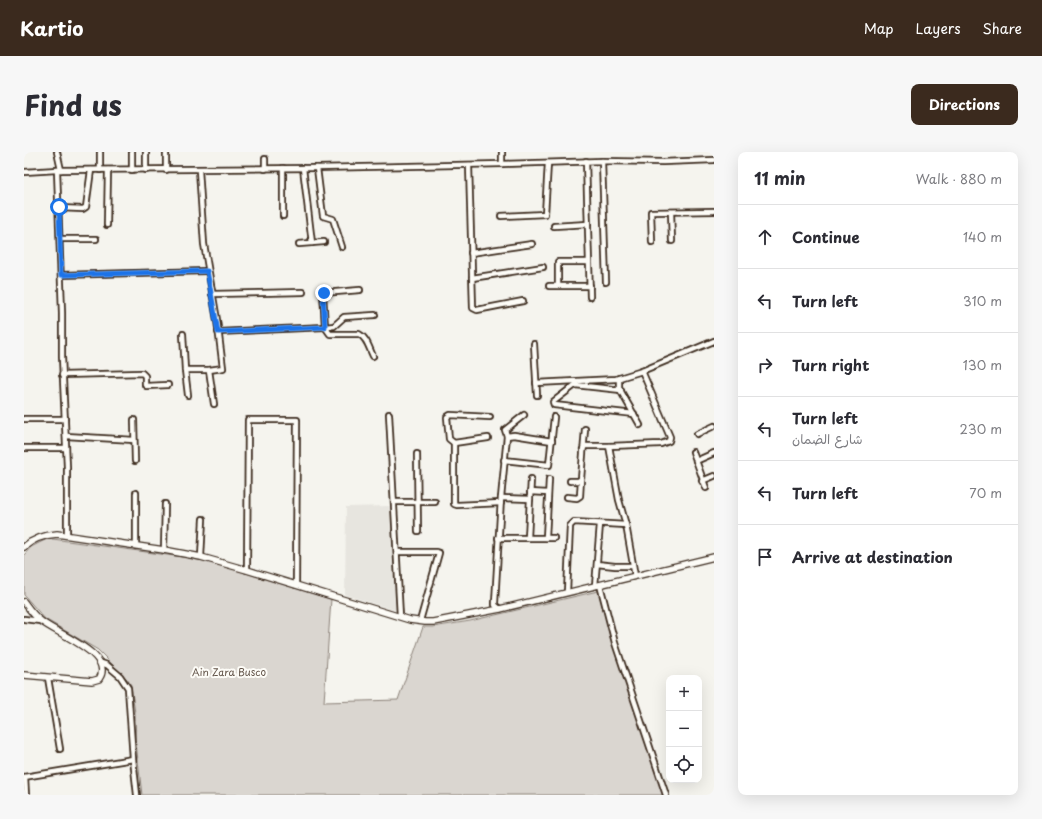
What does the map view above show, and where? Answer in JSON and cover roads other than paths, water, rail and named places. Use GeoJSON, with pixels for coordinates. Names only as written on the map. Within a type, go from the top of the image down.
{"type":"FeatureCollection","features":[{"type":"Feature","properties":{"kind":"main road"},"geometry":{"type":"LineString","coordinates":[[25,545],[42,536],[57,534],[201,557],[420,622],[434,622],[500,609],[714,557]]}},
{"type":"Feature","properties":{"kind":"main road"},"geometry":{"type":"LineString","coordinates":[[24,602],[40,621],[84,647],[95,656],[101,663],[102,670],[100,679],[96,681],[24,675]]}},
{"type":"Feature","properties":{"kind":"street"},"geometry":{"type":"LineString","coordinates":[[57,152],[59,170],[62,375],[66,436],[67,535]]}},
{"type":"Feature","properties":{"kind":"street"},"geometry":{"type":"LineString","coordinates":[[100,152],[100,170]]}},
{"type":"Feature","properties":{"kind":"street"},"geometry":{"type":"LineString","coordinates":[[132,152],[132,170]]}},
{"type":"Feature","properties":{"kind":"street"},"geometry":{"type":"LineString","coordinates":[[146,152],[146,170]]}},
{"type":"Feature","properties":{"kind":"street"},"geometry":{"type":"LineString","coordinates":[[166,152],[166,170]]}},
{"type":"Feature","properties":{"kind":"street"},"geometry":{"type":"LineString","coordinates":[[502,152],[502,164]]}},
{"type":"Feature","properties":{"kind":"street"},"geometry":{"type":"LineString","coordinates":[[265,159],[265,169]]}},
{"type":"Feature","properties":{"kind":"street"},"geometry":{"type":"LineString","coordinates":[[24,172],[59,170],[265,169],[586,161],[663,162],[714,160]]}},
{"type":"Feature","properties":{"kind":"street"},"geometry":{"type":"LineString","coordinates":[[586,161],[590,297]]}},
{"type":"Feature","properties":{"kind":"street"},"geometry":{"type":"LineString","coordinates":[[602,161],[606,282]]}},
{"type":"Feature","properties":{"kind":"street"},"geometry":{"type":"LineString","coordinates":[[501,216],[545,214],[548,163]]}},
{"type":"Feature","properties":{"kind":"street"},"geometry":{"type":"LineString","coordinates":[[469,165],[474,309],[523,301]]}},
{"type":"Feature","properties":{"kind":"street"},"geometry":{"type":"LineString","coordinates":[[283,168],[283,216]]}},
{"type":"Feature","properties":{"kind":"street"},"geometry":{"type":"LineString","coordinates":[[303,168],[312,243]]}},
{"type":"Feature","properties":{"kind":"street"},"geometry":{"type":"LineString","coordinates":[[317,168],[323,216],[333,219],[342,246]]}},
{"type":"Feature","properties":{"kind":"street"},"geometry":{"type":"LineString","coordinates":[[59,208],[86,208],[91,170]]}},
{"type":"Feature","properties":{"kind":"street"},"geometry":{"type":"LineString","coordinates":[[107,225],[108,170]]}},
{"type":"Feature","properties":{"kind":"street"},"geometry":{"type":"LineString","coordinates":[[185,370],[209,370],[223,368],[207,271],[199,170]]}},
{"type":"Feature","properties":{"kind":"street"},"geometry":{"type":"LineString","coordinates":[[652,242],[650,212],[714,211]]}},
{"type":"Feature","properties":{"kind":"street"},"geometry":{"type":"LineString","coordinates":[[672,212],[672,241]]}},
{"type":"Feature","properties":{"kind":"street"},"geometry":{"type":"LineString","coordinates":[[554,226],[588,224]]}},
{"type":"Feature","properties":{"kind":"street"},"geometry":{"type":"LineString","coordinates":[[60,239],[96,239]]}},
{"type":"Feature","properties":{"kind":"street"},"geometry":{"type":"LineString","coordinates":[[299,244],[324,242]]}},
{"type":"Feature","properties":{"kind":"street"},"geometry":{"type":"LineString","coordinates":[[471,253],[532,244]]}},
{"type":"Feature","properties":{"kind":"street"},"geometry":{"type":"LineString","coordinates":[[558,286],[558,262],[589,262]]}},
{"type":"Feature","properties":{"kind":"street"},"geometry":{"type":"LineString","coordinates":[[472,278],[543,267]]}},
{"type":"Feature","properties":{"kind":"street"},"geometry":{"type":"LineString","coordinates":[[61,275],[207,271]]}},
{"type":"Feature","properties":{"kind":"street"},"geometry":{"type":"LineString","coordinates":[[549,286],[590,286]]}},
{"type":"Feature","properties":{"kind":"street"},"geometry":{"type":"LineString","coordinates":[[360,290],[323,293],[325,327],[330,334],[358,334],[362,336],[365,338],[373,356]]}},
{"type":"Feature","properties":{"kind":"street"},"geometry":{"type":"LineString","coordinates":[[212,294],[303,292]]}},
{"type":"Feature","properties":{"kind":"street"},"geometry":{"type":"LineString","coordinates":[[218,332],[325,327],[334,326],[344,317],[375,315]]}},
{"type":"Feature","properties":{"kind":"street"},"geometry":{"type":"LineString","coordinates":[[183,334],[188,395]]}},
{"type":"Feature","properties":{"kind":"street"},"geometry":{"type":"LineString","coordinates":[[536,383],[609,380],[619,378],[642,371],[714,341]]}},
{"type":"Feature","properties":{"kind":"street"},"geometry":{"type":"LineString","coordinates":[[534,344],[537,395]]}},
{"type":"Feature","properties":{"kind":"street"},"geometry":{"type":"LineString","coordinates":[[209,370],[214,404]]}},
{"type":"Feature","properties":{"kind":"street"},"geometry":{"type":"LineString","coordinates":[[583,450],[585,446],[661,444],[669,441],[670,437],[642,371]]}},
{"type":"Feature","properties":{"kind":"street"},"geometry":{"type":"LineString","coordinates":[[62,375],[142,373],[145,376],[146,386],[168,385]]}},
{"type":"Feature","properties":{"kind":"street"},"geometry":{"type":"LineString","coordinates":[[619,378],[619,388],[640,425]]}},
{"type":"Feature","properties":{"kind":"street"},"geometry":{"type":"LineString","coordinates":[[620,390],[575,385],[553,402],[554,405],[634,414]]}},
{"type":"Feature","properties":{"kind":"street"},"geometry":{"type":"LineString","coordinates":[[389,414],[400,616]]}},
{"type":"Feature","properties":{"kind":"street"},"geometry":{"type":"LineString","coordinates":[[500,609],[494,602],[507,436],[505,430],[524,415]]}},
{"type":"Feature","properties":{"kind":"street"},"geometry":{"type":"LineString","coordinates":[[488,438],[454,443],[449,439],[448,416],[490,417]]}},
{"type":"Feature","properties":{"kind":"street"},"geometry":{"type":"LineString","coordinates":[[504,460],[549,464],[554,417]]}},
{"type":"Feature","properties":{"kind":"street"},"geometry":{"type":"LineString","coordinates":[[24,419],[65,419]]}},
{"type":"Feature","properties":{"kind":"street"},"geometry":{"type":"LineString","coordinates":[[134,420],[134,461]]}},
{"type":"Feature","properties":{"kind":"street"},"geometry":{"type":"LineString","coordinates":[[247,570],[248,420],[297,420],[296,585]]}},
{"type":"Feature","properties":{"kind":"street"},"geometry":{"type":"LineString","coordinates":[[697,434],[714,426]]}},
{"type":"Feature","properties":{"kind":"street"},"geometry":{"type":"LineString","coordinates":[[567,497],[577,498],[580,496],[585,429]]}},
{"type":"Feature","properties":{"kind":"street"},"geometry":{"type":"LineString","coordinates":[[507,436],[514,435],[552,441]]}},
{"type":"Feature","properties":{"kind":"street"},"geometry":{"type":"LineString","coordinates":[[66,436],[134,440]]}},
{"type":"Feature","properties":{"kind":"street"},"geometry":{"type":"LineString","coordinates":[[454,443],[455,505],[501,500],[530,499]]}},
{"type":"Feature","properties":{"kind":"street"},"geometry":{"type":"LineString","coordinates":[[609,446],[635,576]]}},
{"type":"Feature","properties":{"kind":"street"},"geometry":{"type":"LineString","coordinates":[[24,448],[66,448]]}},
{"type":"Feature","properties":{"kind":"street"},"geometry":{"type":"LineString","coordinates":[[692,452],[706,488]]}},
{"type":"Feature","properties":{"kind":"street"},"geometry":{"type":"LineString","coordinates":[[696,461],[714,453]]}},
{"type":"Feature","properties":{"kind":"street"},"geometry":{"type":"LineString","coordinates":[[417,454],[418,531]]}},
{"type":"Feature","properties":{"kind":"street"},"geometry":{"type":"LineString","coordinates":[[702,481],[714,476]]}},
{"type":"Feature","properties":{"kind":"street"},"geometry":{"type":"LineString","coordinates":[[528,538],[531,479]]}},
{"type":"Feature","properties":{"kind":"street"},"geometry":{"type":"LineString","coordinates":[[546,538],[549,479]]}},
{"type":"Feature","properties":{"kind":"street"},"geometry":{"type":"LineString","coordinates":[[570,481],[578,481],[581,479]]}},
{"type":"Feature","properties":{"kind":"street"},"geometry":{"type":"LineString","coordinates":[[530,492],[548,493]]}},
{"type":"Feature","properties":{"kind":"street"},"geometry":{"type":"LineString","coordinates":[[136,493],[136,546]]}},
{"type":"Feature","properties":{"kind":"street"},"geometry":{"type":"LineString","coordinates":[[394,502],[435,502]]}},
{"type":"Feature","properties":{"kind":"street"},"geometry":{"type":"LineString","coordinates":[[164,550],[165,504]]}},
{"type":"Feature","properties":{"kind":"street"},"geometry":{"type":"LineString","coordinates":[[201,557],[203,519]]}},
{"type":"Feature","properties":{"kind":"street"},"geometry":{"type":"LineString","coordinates":[[567,592],[570,526],[574,522],[626,525]]}},
{"type":"Feature","properties":{"kind":"street"},"geometry":{"type":"LineString","coordinates":[[600,524],[597,585],[666,795]]}},
{"type":"Feature","properties":{"kind":"street"},"geometry":{"type":"LineString","coordinates":[[498,538],[554,538]]}},
{"type":"Feature","properties":{"kind":"street"},"geometry":{"type":"LineString","coordinates":[[397,552],[439,553],[420,622]]}},
{"type":"Feature","properties":{"kind":"street"},"geometry":{"type":"LineString","coordinates":[[597,564],[633,566]]}},
{"type":"Feature","properties":{"kind":"street"},"geometry":{"type":"LineString","coordinates":[[24,619],[40,621]]}},
{"type":"Feature","properties":{"kind":"street"},"geometry":{"type":"LineString","coordinates":[[101,663],[107,664],[120,676],[128,688],[137,795]]}},
{"type":"Feature","properties":{"kind":"street"},"geometry":{"type":"LineString","coordinates":[[48,678],[60,749]]}},
{"type":"Feature","properties":{"kind":"street"},"geometry":{"type":"LineString","coordinates":[[26,795],[24,777],[133,758]]}},
{"type":"Feature","properties":{"kind":"park label","name":"Ain Zara Busco"},"geometry":{"type":"Point","coordinates":[229,671]}}]}
